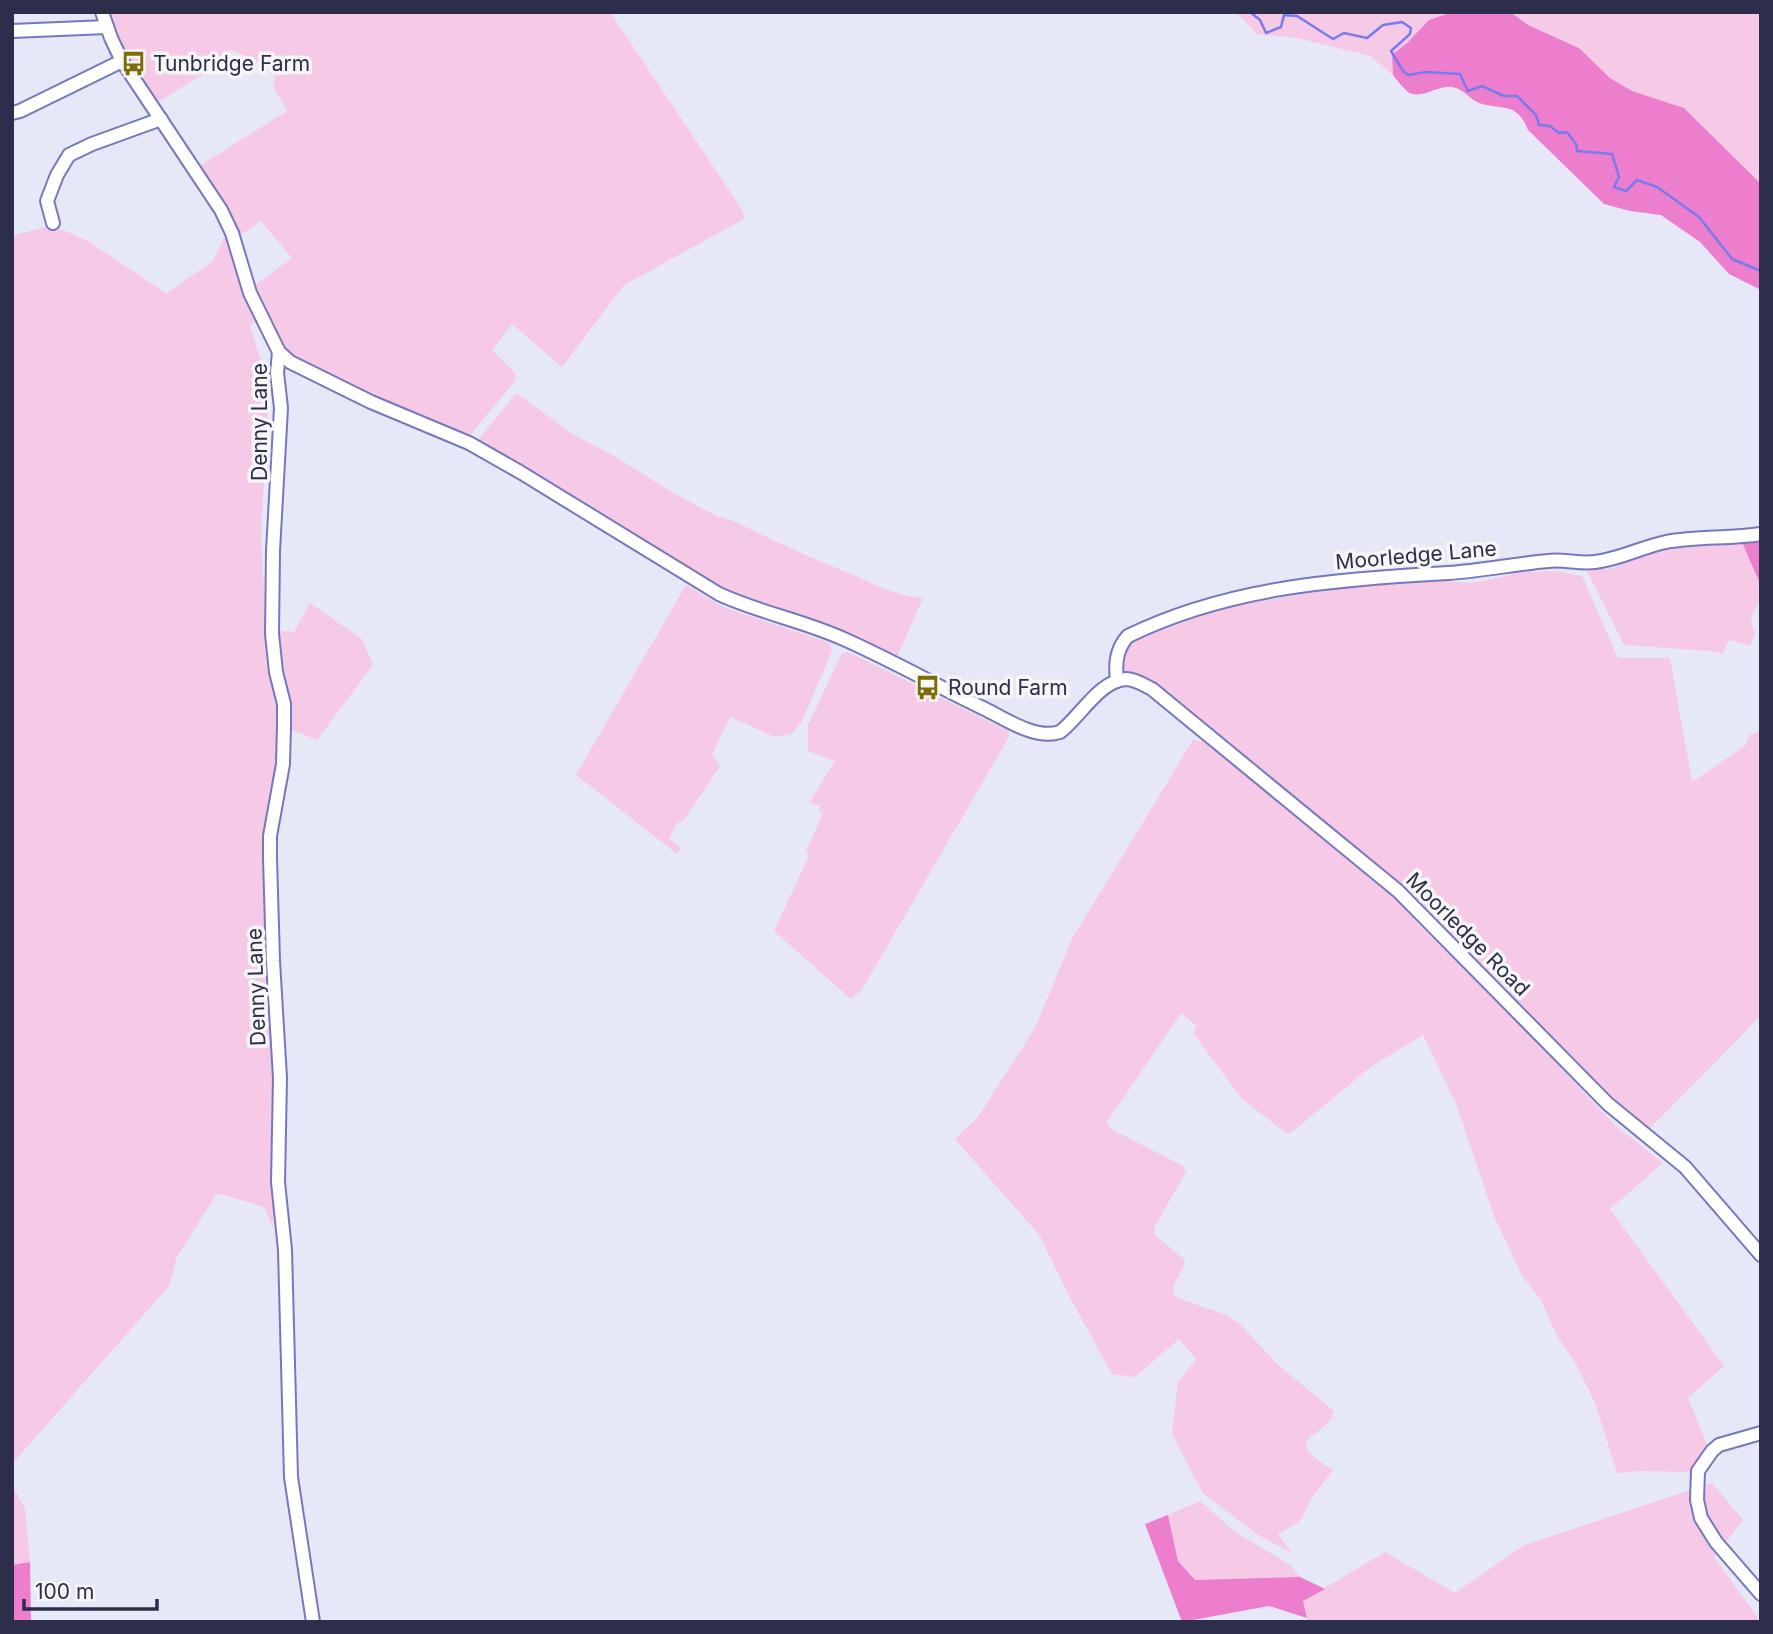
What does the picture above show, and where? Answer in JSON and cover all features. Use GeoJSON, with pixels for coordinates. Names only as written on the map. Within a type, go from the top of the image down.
{"type":"FeatureCollection","features":[{"type":"Feature","properties":{"kind":"street"},"geometry":{"type":"LineString","coordinates":[[102,12],[122,61],[221,210],[232,233],[250,293],[279,352],[302,369],[371,402],[469,443],[719,594],[742,605],[844,639],[998,716],[1038,733],[1060,732],[1096,695],[1117,681]]}},
{"type":"Feature","properties":{"kind":"street"},"geometry":{"type":"LineString","coordinates":[[12,31],[107,27]]}},
{"type":"Feature","properties":{"kind":"street"},"geometry":{"type":"LineString","coordinates":[[12,113],[122,61]]}},
{"type":"Feature","properties":{"kind":"street"},"geometry":{"type":"LineString","coordinates":[[53,223],[47,201],[57,175],[69,155],[161,119]]}},
{"type":"Feature","properties":{"kind":"street","name":"Denny Lane"},"geometry":{"type":"LineString","coordinates":[[279,352],[277,373],[281,408],[272,634],[276,672],[284,704],[283,764],[270,836],[272,961],[280,1079],[278,1182],[285,1250],[291,1477],[313,1622]]}},
{"type":"Feature","properties":{"kind":"street","name":"Moorledge Lane"},"geometry":{"type":"LineString","coordinates":[[1117,681],[1117,656],[1121,644],[1128,636],[1198,607],[1234,597],[1386,575],[1449,573],[1550,560],[1594,563],[1664,542],[1761,534]]}},
{"type":"Feature","properties":{"kind":"street","name":"Moorledge Road"},"geometry":{"type":"LineString","coordinates":[[1117,681],[1127,679],[1152,689],[1398,891],[1608,1104],[1685,1167],[1761,1255]]}},
{"type":"Feature","properties":{"kind":"street"},"geometry":{"type":"LineString","coordinates":[[1761,1433],[1719,1445],[1712,1451],[1698,1471],[1697,1500],[1701,1518],[1716,1542],[1761,1594]]}},
{"type":"Feature","properties":{"kind":"shaded area"},"geometry":{"type":"Polygon","coordinates":[[[108,12],[610,12],[731,193],[743,212],[744,219],[624,285],[562,367],[512,324],[492,350],[515,373],[516,380],[469,436],[464,436],[294,360],[281,344],[254,286],[292,258],[261,221],[239,236],[232,218],[201,165],[287,111],[274,88],[276,69],[231,50],[220,63],[157,103],[117,39],[108,12]]]}},
{"type":"Feature","properties":{"kind":"shaded area"},"geometry":{"type":"Polygon","coordinates":[[[1235,12],[1452,12],[1429,20],[1392,55],[1393,75],[1370,56],[1297,38],[1257,34],[1235,12]]]}},
{"type":"Feature","properties":{"kind":"shaded area"},"geometry":{"type":"Polygon","coordinates":[[[1452,12],[1510,12],[1528,25],[1579,48],[1610,78],[1632,91],[1684,108],[1761,184],[1761,290],[1729,274],[1700,242],[1661,215],[1604,204],[1528,130],[1514,111],[1479,103],[1456,88],[1444,87],[1420,94],[1408,92],[1393,75],[1392,55],[1429,20],[1452,12]]]}},
{"type":"Feature","properties":{"kind":"shaded area"},"geometry":{"type":"Polygon","coordinates":[[[1510,12],[1761,12],[1761,184],[1684,108],[1632,91],[1610,78],[1579,48],[1528,25],[1510,12]]]}},
{"type":"Feature","properties":{"kind":"shaded area"},"geometry":{"type":"Polygon","coordinates":[[[52,225],[88,241],[166,293],[212,262],[225,236],[236,272],[259,321],[250,325],[261,361],[268,409],[261,533],[266,630],[294,632],[310,603],[362,639],[373,665],[317,740],[280,725],[265,865],[266,967],[275,1074],[273,1228],[264,1207],[217,1193],[176,1259],[169,1286],[12,1464],[12,236],[52,225]]]}},
{"type":"Feature","properties":{"kind":"shaded area"},"geometry":{"type":"Polygon","coordinates":[[[516,393],[574,435],[717,516],[886,589],[923,598],[897,657],[892,658],[741,600],[476,443],[516,393]]]}},
{"type":"Feature","properties":{"kind":"shaded area"},"geometry":{"type":"Polygon","coordinates":[[[1761,538],[1761,586],[1742,542],[1761,538]]]}},
{"type":"Feature","properties":{"kind":"shaded area"},"geometry":{"type":"Polygon","coordinates":[[[1742,542],[1756,572],[1761,591],[1759,603],[1751,619],[1755,633],[1750,646],[1729,640],[1723,654],[1624,645],[1587,571],[1614,568],[1640,556],[1669,548],[1699,543],[1742,542]]]}},
{"type":"Feature","properties":{"kind":"shaded area"},"geometry":{"type":"Polygon","coordinates":[[[1555,571],[1582,576],[1618,658],[1670,658],[1692,782],[1745,746],[1749,735],[1761,731],[1761,1016],[1647,1131],[1611,1102],[1421,906],[1130,674],[1122,673],[1124,656],[1130,644],[1141,635],[1198,612],[1371,582],[1444,578],[1463,583],[1521,572],[1555,571]]]}},
{"type":"Feature","properties":{"kind":"shaded area"},"geometry":{"type":"Polygon","coordinates":[[[686,585],[723,607],[830,643],[832,651],[801,723],[792,733],[775,737],[730,717],[712,755],[720,766],[669,838],[681,849],[677,854],[576,775],[686,585]]]}},
{"type":"Feature","properties":{"kind":"shaded area"},"geometry":{"type":"Polygon","coordinates":[[[848,652],[1009,731],[1009,737],[861,991],[851,999],[774,931],[809,856],[806,851],[823,813],[819,811],[820,806],[810,802],[835,761],[808,751],[808,725],[842,653],[848,652]]]}},
{"type":"Feature","properties":{"kind":"shaded area"},"geometry":{"type":"Polygon","coordinates":[[[1193,740],[1203,741],[1395,896],[1416,922],[1487,991],[1615,1125],[1663,1163],[1610,1209],[1724,1366],[1688,1398],[1709,1449],[1697,1460],[1694,1472],[1617,1473],[1595,1403],[1575,1362],[1557,1336],[1541,1300],[1521,1274],[1494,1216],[1457,1106],[1423,1035],[1372,1066],[1292,1132],[1286,1133],[1242,1099],[1193,1033],[1197,1026],[1181,1013],[1107,1122],[1111,1129],[1183,1166],[1186,1172],[1154,1228],[1155,1235],[1185,1260],[1174,1284],[1173,1293],[1176,1297],[1226,1315],[1242,1326],[1277,1364],[1334,1411],[1330,1420],[1306,1444],[1316,1459],[1333,1470],[1314,1495],[1299,1522],[1278,1534],[1292,1553],[1258,1535],[1203,1493],[1182,1454],[1172,1433],[1178,1382],[1196,1359],[1179,1339],[1135,1377],[1112,1374],[1040,1236],[955,1139],[978,1117],[1035,1028],[1072,939],[1193,740]]]}},
{"type":"Feature","properties":{"kind":"shaded area"},"geometry":{"type":"Polygon","coordinates":[[[1712,1483],[1743,1520],[1714,1557],[1761,1622],[1308,1622],[1303,1601],[1385,1552],[1455,1593],[1524,1545],[1712,1483]]]}},
{"type":"Feature","properties":{"kind":"shaded area"},"geometry":{"type":"Polygon","coordinates":[[[12,1485],[25,1509],[30,1562],[12,1565],[12,1485]]]}},
{"type":"Feature","properties":{"kind":"shaded area"},"geometry":{"type":"Polygon","coordinates":[[[1200,1501],[1234,1531],[1290,1565],[1300,1577],[1195,1580],[1178,1561],[1168,1515],[1200,1501]]]}},
{"type":"Feature","properties":{"kind":"shaded area"},"geometry":{"type":"Polygon","coordinates":[[[1168,1515],[1178,1561],[1195,1580],[1300,1577],[1325,1589],[1303,1601],[1307,1618],[1269,1606],[1182,1622],[1145,1524],[1168,1515]]]}},
{"type":"Feature","properties":{"kind":"shaded area"},"geometry":{"type":"Polygon","coordinates":[[[30,1562],[31,1622],[12,1622],[12,1565],[30,1562]]]}},
{"type":"Feature","properties":{"kind":"waterway"},"geometry":{"type":"LineString","coordinates":[[1250,12],[1260,20],[1266,33],[1281,27],[1284,15],[1297,16],[1333,39],[1344,33],[1367,38],[1383,25],[1402,22],[1411,28],[1410,34],[1391,51],[1408,75],[1426,72],[1460,74],[1468,91],[1482,86],[1504,96],[1517,96],[1536,115],[1539,125],[1550,126],[1559,133],[1567,132],[1576,144],[1577,151],[1612,154],[1619,177],[1614,187],[1626,191],[1637,180],[1657,187],[1699,217],[1732,259],[1761,271]]}},
{"type":"Feature","properties":{"kind":"place","name":"Tunbridge Farm"},"geometry":{"type":"Point","coordinates":[133,63]}},
{"type":"Feature","properties":{"kind":"place","name":"Round Farm"},"geometry":{"type":"Point","coordinates":[928,687]}}]}
